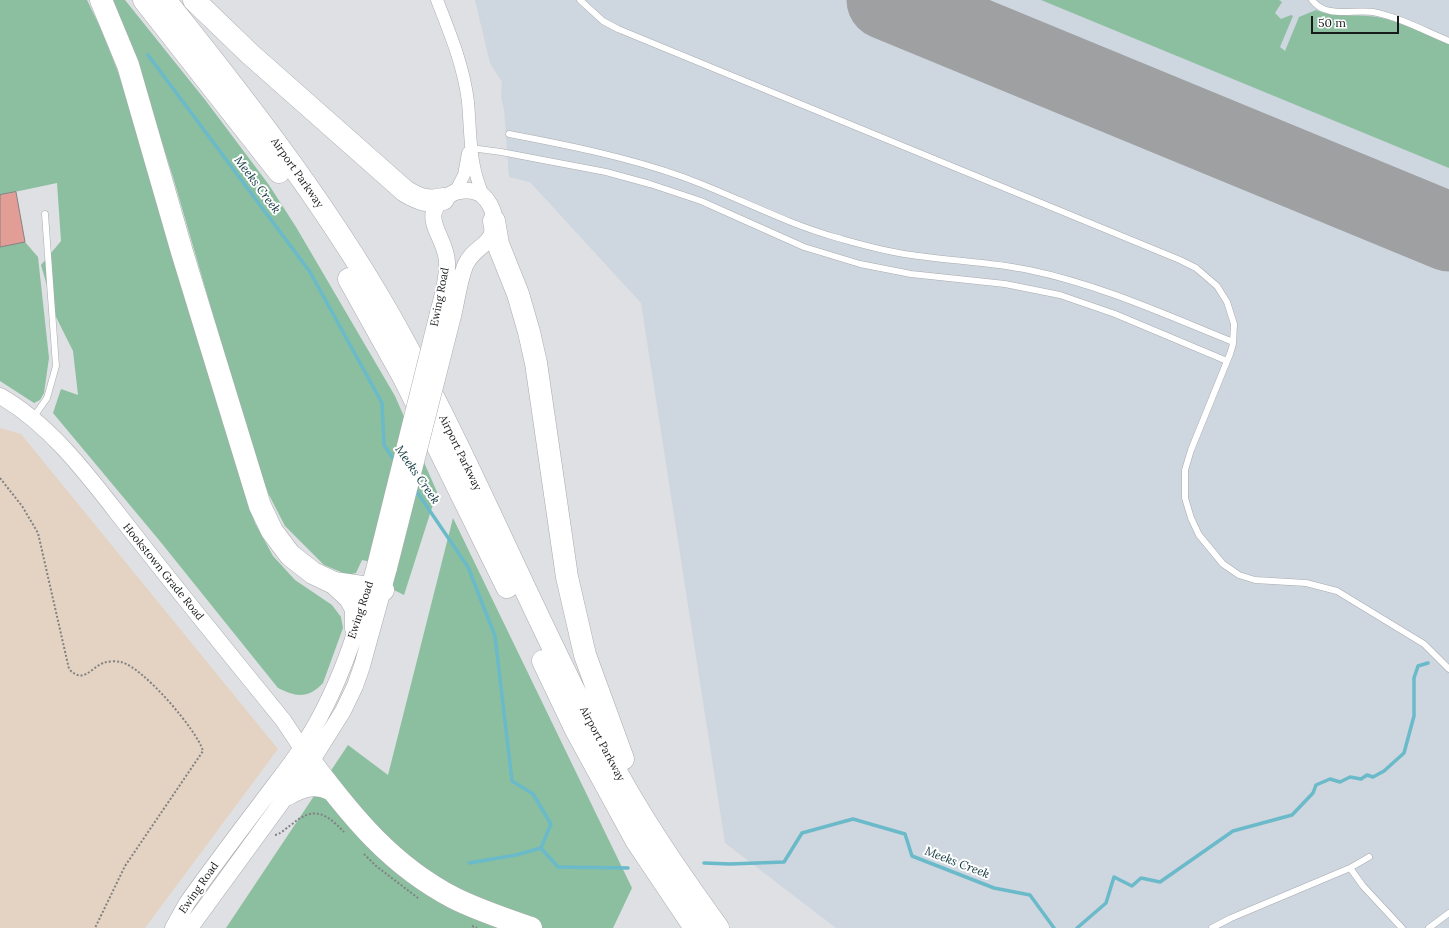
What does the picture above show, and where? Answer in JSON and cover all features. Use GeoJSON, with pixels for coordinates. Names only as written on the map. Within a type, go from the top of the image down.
{"type":"FeatureCollection","features":[{"type":"Feature","properties":{"kind":"highway"},"geometry":{"type":"LineString","coordinates":[[101,0],[128,65],[182,252],[260,506],[272,531],[290,555],[313,573],[334,583],[376,589]]}},
{"type":"Feature","properties":{"kind":"highway","name":"Airport Parkway"},"geometry":{"type":"LineString","coordinates":[[144,0],[277,168],[360,297],[452,472],[576,730],[636,840],[695,928]]}},
{"type":"Feature","properties":{"kind":"highway","name":"Airport Parkway"},"geometry":{"type":"LineString","coordinates":[[165,0],[240,94],[291,164],[337,232],[402,338],[465,461],[556,654],[604,750],[637,808],[718,928]]}},
{"type":"Feature","properties":{"kind":"highway"},"geometry":{"type":"LineString","coordinates":[[194,0],[250,54],[405,191],[415,198],[429,201],[449,195]]}},
{"type":"Feature","properties":{"kind":"highway"},"geometry":{"type":"LineString","coordinates":[[494,221],[498,244],[518,294],[536,363],[567,577],[585,655],[621,755],[680,872]]}},
{"type":"Feature","properties":{"kind":"highway"},"geometry":{"type":"LineString","coordinates":[[334,583],[354,603],[356,609],[356,628]]}},
{"type":"Feature","properties":{"kind":"highway"},"geometry":{"type":"LineString","coordinates":[[307,754],[332,790],[374,840],[421,879],[467,904],[531,928]]}},
{"type":"Feature","properties":{"kind":"highway"},"geometry":{"type":"LineString","coordinates":[[288,794],[305,786],[314,785],[332,790]]}},
{"type":"Feature","properties":{"kind":"street"},"geometry":{"type":"LineString","coordinates":[[437,0],[452,38],[462,71],[468,102],[470,148],[475,176],[483,195],[493,211],[494,221]]}},
{"type":"Feature","properties":{"kind":"street"},"geometry":{"type":"LineString","coordinates":[[449,195],[464,175],[465,160],[470,148]]}},
{"type":"Feature","properties":{"kind":"street"},"geometry":{"type":"LineString","coordinates":[[449,195],[466,190],[483,195]]}},
{"type":"Feature","properties":{"kind":"street","name":"Ewing Road"},"geometry":{"type":"LineString","coordinates":[[446,314],[447,263],[444,246],[434,227],[432,217],[435,208],[449,195]]}},
{"type":"Feature","properties":{"kind":"street","name":"Ewing Road"},"geometry":{"type":"LineString","coordinates":[[173,928],[187,903],[307,754],[333,728],[355,686],[370,642],[376,589],[446,314],[468,260],[490,238],[494,221]]}},
{"type":"Feature","properties":{"kind":"street","name":"Hookstown Grade Road"},"geometry":{"type":"LineString","coordinates":[[0,396],[17,406],[54,439],[91,481],[283,720],[307,754]]}},
{"type":"Feature","properties":{"kind":"street","name":"Ewing Road"},"geometry":{"type":"LineString","coordinates":[[190,928],[288,794],[307,754],[335,686],[356,628],[376,589]]}},
{"type":"Feature","properties":{"kind":"lane"},"geometry":{"type":"LineString","coordinates":[[580,0],[603,21],[618,29],[1192,266],[1211,280],[1223,294],[1232,318],[1233,342],[1227,361],[1191,450],[1185,470],[1184,489],[1188,508],[1195,528],[1223,564],[1239,575],[1255,580],[1317,584],[1342,594],[1424,644],[1449,669]]}},
{"type":"Feature","properties":{"kind":"lane"},"geometry":{"type":"LineString","coordinates":[[1312,0],[1322,9],[1332,12],[1367,12],[1389,16],[1449,41]]}},
{"type":"Feature","properties":{"kind":"lane"},"geometry":{"type":"LineString","coordinates":[[509,134],[591,151],[667,172],[805,228],[858,244],[912,255],[1014,267],[1070,279],[1123,297],[1233,342]]}},
{"type":"Feature","properties":{"kind":"lane"},"geometry":{"type":"LineString","coordinates":[[470,148],[530,157],[643,182],[701,202],[804,246],[860,264],[912,274],[1005,284],[1060,295],[1122,316],[1227,361]]}},
{"type":"Feature","properties":{"kind":"lane"},"geometry":{"type":"LineString","coordinates":[[32,419],[47,398],[56,366],[45,214]]}},
{"type":"Feature","properties":{"kind":"lane"},"geometry":{"type":"LineString","coordinates":[[1212,928],[1236,916],[1350,868],[1369,857]]}},
{"type":"Feature","properties":{"kind":"lane"},"geometry":{"type":"LineString","coordinates":[[1350,868],[1363,886],[1402,928]]}},
{"type":"Feature","properties":{"kind":"lane"},"geometry":{"type":"LineString","coordinates":[[1429,928],[1449,913]]}},
{"type":"Feature","properties":{"kind":"path"},"geometry":{"type":"LineString","coordinates":[[0,478],[22,506],[38,533],[69,669],[74,674],[81,676],[103,663],[121,662],[131,666],[143,674],[158,690],[196,736],[203,751],[125,866],[95,928]]}},
{"type":"Feature","properties":{"kind":"path"},"geometry":{"type":"LineString","coordinates":[[256,838],[278,835],[299,818],[311,814],[326,815],[346,834]]}},
{"type":"Feature","properties":{"kind":"path"},"geometry":{"type":"LineString","coordinates":[[361,850],[376,866],[421,900]]}},
{"type":"Feature","properties":{"kind":"path"},"geometry":{"type":"LineString","coordinates":[[471,925],[477,928]]}},
{"type":"Feature","properties":{"kind":"shaded area"},"geometry":{"type":"Polygon","coordinates":[[[475,0],[1449,0],[1449,928],[836,928],[725,843],[641,303],[530,182],[509,177],[504,110],[501,97],[502,82],[490,63],[475,0]]]}},
{"type":"Feature","properties":{"kind":"shaded area"},"geometry":{"type":"Polygon","coordinates":[[[0,428],[21,434],[278,749],[145,928],[0,928],[0,428]]]}},
{"type":"Feature","properties":{"kind":"green space"},"geometry":{"type":"Polygon","coordinates":[[[0,0],[87,0],[102,31],[118,72],[143,147],[206,364],[255,523],[273,556],[295,580],[332,605],[341,617],[343,628],[323,683],[312,692],[296,695],[278,688],[159,540],[53,413],[61,389],[78,395],[73,351],[56,317],[41,265],[61,241],[57,183],[0,195],[0,0]]]}},
{"type":"Feature","properties":{"kind":"green space"},"geometry":{"type":"Polygon","coordinates":[[[108,0],[125,0],[206,101],[269,185],[296,227],[395,396],[437,492],[404,595],[392,589],[395,567],[362,560],[356,573],[348,575],[324,565],[285,526],[268,493],[251,446],[173,177],[148,99],[108,0]]]}},
{"type":"Feature","properties":{"kind":"green space"},"geometry":{"type":"Polygon","coordinates":[[[1041,0],[1279,0],[1282,2],[1275,13],[1281,19],[1291,15],[1293,16],[1280,47],[1285,51],[1299,17],[1316,10],[1324,13],[1339,15],[1377,17],[1413,29],[1449,44],[1449,168],[1041,0]]]}},
{"type":"Feature","properties":{"kind":"green space"},"geometry":{"type":"Polygon","coordinates":[[[25,242],[38,257],[49,358],[44,393],[40,400],[34,403],[0,381],[0,247],[25,242]]]}},
{"type":"Feature","properties":{"kind":"green space"},"geometry":{"type":"Polygon","coordinates":[[[453,518],[632,888],[613,928],[226,928],[348,745],[388,775],[453,518]]]}},
{"type":"Feature","properties":{"kind":"building"},"geometry":{"type":"Polygon","coordinates":[[[16,192],[25,242],[0,247],[0,195],[16,192]]]}},
{"type":"Feature","properties":{"kind":"waterway","name":"Meeks Creek"},"geometry":{"type":"LineString","coordinates":[[148,55],[310,272],[382,403],[384,445],[395,461]]}},
{"type":"Feature","properties":{"kind":"waterway","name":"Meeks Creek"},"geometry":{"type":"LineString","coordinates":[[415,489],[468,567],[495,636],[512,781],[533,794],[551,824],[541,848],[558,867],[628,868]]}},
{"type":"Feature","properties":{"kind":"waterway"},"geometry":{"type":"LineString","coordinates":[[1077,928],[1106,903],[1114,877],[1132,886],[1141,878],[1160,882],[1233,831],[1292,815],[1313,793],[1316,785],[1330,779],[1340,782],[1350,777],[1361,779],[1367,775],[1373,777],[1384,771],[1404,753],[1414,716],[1414,678],[1418,666],[1428,663]]}},
{"type":"Feature","properties":{"kind":"waterway","name":"Meeks Creek"},"geometry":{"type":"LineString","coordinates":[[704,863],[730,864],[784,862],[802,833],[853,819],[905,834],[912,856],[994,888],[1030,895],[1054,928]]}},
{"type":"Feature","properties":{"kind":"waterway"},"geometry":{"type":"LineString","coordinates":[[469,863],[516,855],[541,848]]}},
{"type":"Feature","properties":{"kind":"runway"},"geometry":{"type":"LineString","coordinates":[[886,0],[1449,232]]}}]}
